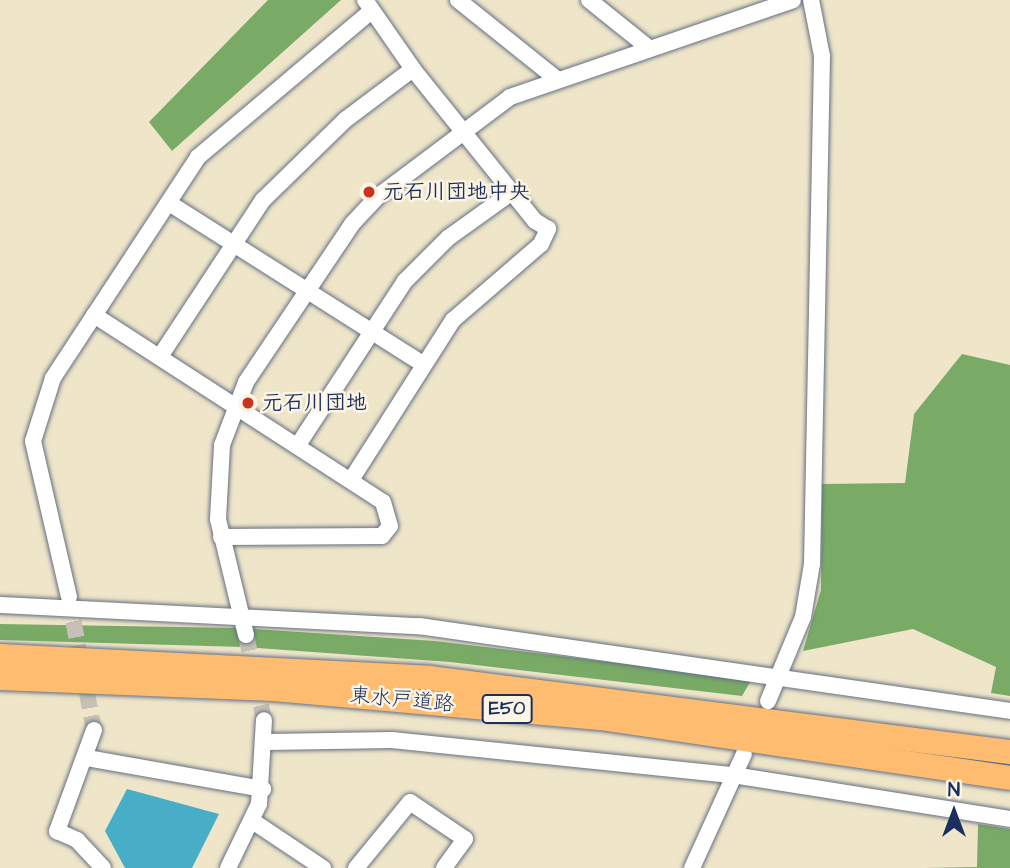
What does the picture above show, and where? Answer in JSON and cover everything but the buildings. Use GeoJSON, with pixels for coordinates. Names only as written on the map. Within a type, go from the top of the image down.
{"type":"FeatureCollection","features":[{"type":"Feature","properties":{"kind":"highway","name":"東水戸道路"},"geometry":{"type":"LineString","coordinates":[[0,656],[429,678],[1010,752]]}},
{"type":"Feature","properties":{"kind":"highway","name":"東水戸道路"},"geometry":{"type":"LineString","coordinates":[[0,678],[274,689],[560,714],[1010,778]]}},
{"type":"Feature","properties":{"kind":"street"},"geometry":{"type":"LineString","coordinates":[[458,0],[558,80]]}},
{"type":"Feature","properties":{"kind":"street"},"geometry":{"type":"LineString","coordinates":[[589,0],[649,48]]}},
{"type":"Feature","properties":{"kind":"street"},"geometry":{"type":"LineString","coordinates":[[246,635],[221,537],[218,465],[234,405],[306,292],[377,197],[510,97],[793,0]]}},
{"type":"Feature","properties":{"kind":"street"},"geometry":{"type":"LineString","coordinates":[[768,701],[781,676],[803,617],[812,564],[822,56],[811,0]]}},
{"type":"Feature","properties":{"kind":"street"},"geometry":{"type":"LineString","coordinates":[[69,597],[33,427],[53,378],[198,158],[368,6],[413,69],[464,129],[512,192],[548,229],[541,244],[468,302],[424,365],[351,480]]}},
{"type":"Feature","properties":{"kind":"street"},"geometry":{"type":"LineString","coordinates":[[161,355],[263,200],[309,155],[413,69]]}},
{"type":"Feature","properties":{"kind":"street"},"geometry":{"type":"LineString","coordinates":[[298,445],[370,332],[426,256],[512,192]]}},
{"type":"Feature","properties":{"kind":"street"},"geometry":{"type":"LineString","coordinates":[[169,203],[424,365]]}},
{"type":"Feature","properties":{"kind":"street"},"geometry":{"type":"LineString","coordinates":[[94,315],[161,355],[383,502],[390,526],[382,536],[221,537]]}},
{"type":"Feature","properties":{"kind":"street"},"geometry":{"type":"LineString","coordinates":[[0,605],[240,612],[446,630],[1010,711]]}},
{"type":"Feature","properties":{"kind":"street"},"geometry":{"type":"LineString","coordinates":[[228,868],[254,822],[263,789],[267,742],[264,720]]}},
{"type":"Feature","properties":{"kind":"street"},"geometry":{"type":"LineString","coordinates":[[94,730],[87,758],[57,831],[77,840],[103,868]]}},
{"type":"Feature","properties":{"kind":"street"},"geometry":{"type":"LineString","coordinates":[[267,742],[392,740],[733,775],[1010,818]]}},
{"type":"Feature","properties":{"kind":"street"},"geometry":{"type":"LineString","coordinates":[[692,868],[744,754]]}},
{"type":"Feature","properties":{"kind":"street"},"geometry":{"type":"LineString","coordinates":[[87,758],[263,789]]}},
{"type":"Feature","properties":{"kind":"street"},"geometry":{"type":"LineString","coordinates":[[356,868],[410,802],[465,839],[444,868]]}},
{"type":"Feature","properties":{"kind":"street"},"geometry":{"type":"LineString","coordinates":[[254,822],[323,868]]}},
{"type":"Feature","properties":{"kind":"green space"},"geometry":{"type":"Polygon","coordinates":[[[268,0],[341,0],[172,151],[149,122],[268,0]]]}},
{"type":"Feature","properties":{"kind":"green space"},"geometry":{"type":"Polygon","coordinates":[[[962,354],[1010,365],[1010,696],[991,693],[996,667],[913,629],[803,651],[821,590],[822,484],[905,483],[914,414],[962,354]]]}},
{"type":"Feature","properties":{"kind":"green space"},"geometry":{"type":"Polygon","coordinates":[[[0,624],[239,628],[435,641],[752,679],[742,696],[450,662],[243,647],[0,640],[0,624]]]}},
{"type":"Feature","properties":{"kind":"green space"},"geometry":{"type":"Polygon","coordinates":[[[978,824],[1010,829],[1010,868],[923,868],[977,867],[978,824]]]}},
{"type":"Feature","properties":{"kind":"water"},"geometry":{"type":"Polygon","coordinates":[[[127,789],[219,814],[192,868],[125,868],[105,831],[127,789]]]}},
{"type":"Feature","properties":{"kind":"tunnel"},"geometry":{"type":"LineString","coordinates":[[69,598],[94,730]]}},
{"type":"Feature","properties":{"kind":"tunnel"},"geometry":{"type":"LineString","coordinates":[[246,635],[264,720]]}},
{"type":"Feature","properties":{"kind":"place","name":"元石川団地中央"},"geometry":{"type":"Point","coordinates":[369,192]}},
{"type":"Feature","properties":{"kind":"place","name":"元石川団地"},"geometry":{"type":"Point","coordinates":[248,403]}}]}
